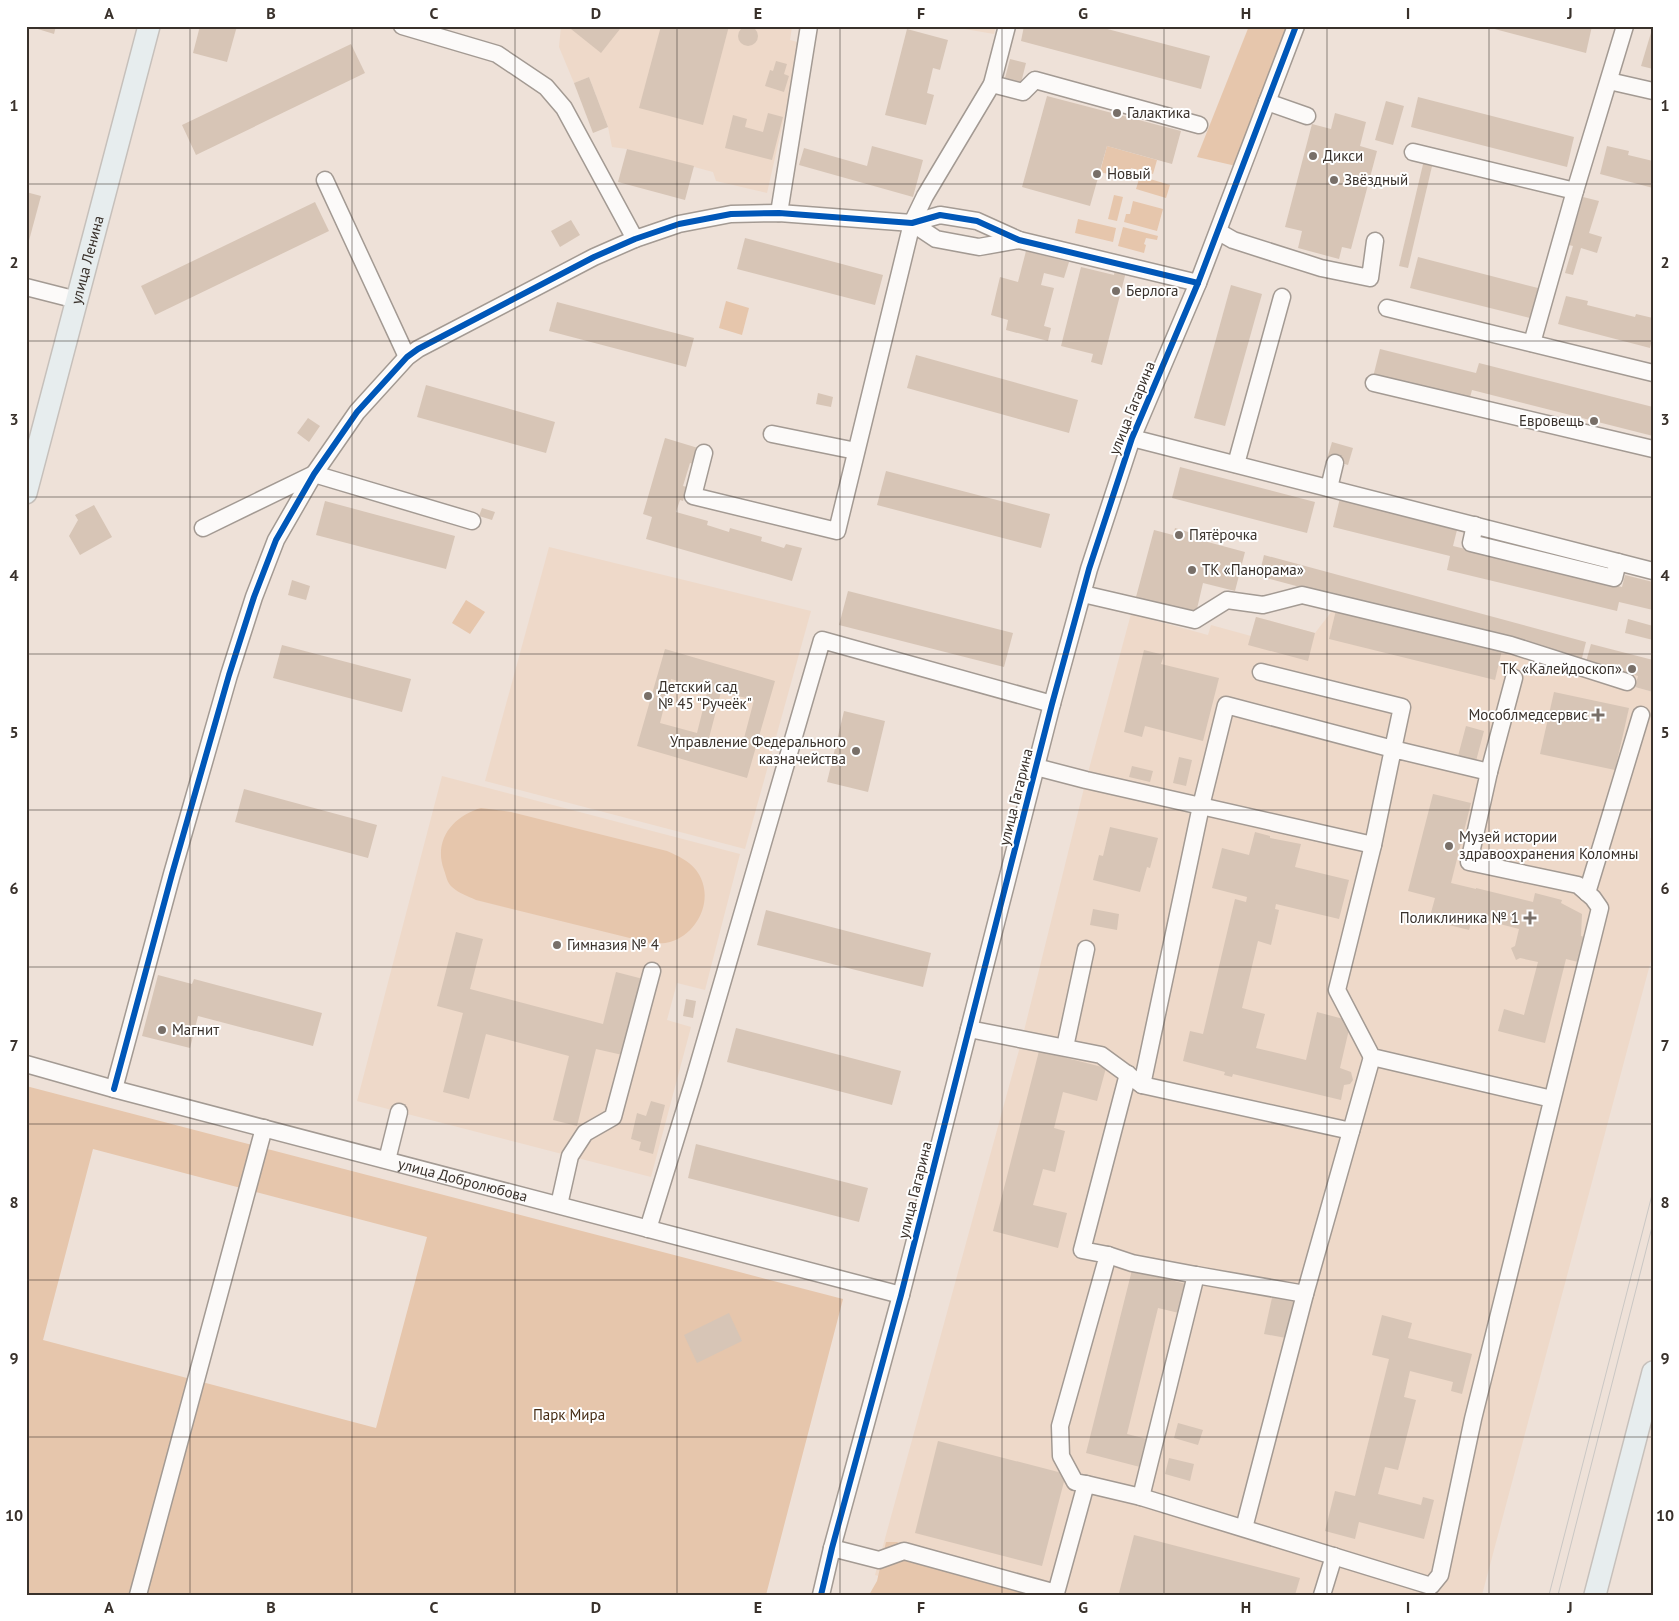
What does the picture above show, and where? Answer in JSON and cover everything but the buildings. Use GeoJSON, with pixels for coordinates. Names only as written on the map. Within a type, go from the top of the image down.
{"type":"FeatureCollection","features":[{"type":"Feature","properties":{"kind":"main road","name":"улица Ленина"},"geometry":{"type":"LineString","coordinates":[[26,493],[149,26]]}},
{"type":"Feature","properties":{"kind":"main road"},"geometry":{"type":"LineString","coordinates":[[1595,1595],[1653,1372]]}},
{"type":"Feature","properties":{"kind":"street"},"geometry":{"type":"LineString","coordinates":[[402,26],[497,54],[546,87],[564,108],[635,239]]}},
{"type":"Feature","properties":{"kind":"street"},"geometry":{"type":"LineString","coordinates":[[779,213],[809,26]]}},
{"type":"Feature","properties":{"kind":"street"},"geometry":{"type":"LineString","coordinates":[[704,453],[693,496],[837,531],[912,223],[925,196],[992,84],[1007,26]]}},
{"type":"Feature","properties":{"kind":"street","name":"улица Гагарина"},"geometry":{"type":"LineString","coordinates":[[821,1595],[901,1295],[1052,704],[1089,569],[1132,438],[1198,283],[1296,26]]}},
{"type":"Feature","properties":{"kind":"street"},"geometry":{"type":"LineString","coordinates":[[1532,343],[1575,191],[1625,26]]}},
{"type":"Feature","properties":{"kind":"street"},"geometry":{"type":"LineString","coordinates":[[992,84],[1023,92],[1035,80],[1199,125]]}},
{"type":"Feature","properties":{"kind":"street"},"geometry":{"type":"LineString","coordinates":[[1609,81],[1653,91]]}},
{"type":"Feature","properties":{"kind":"street"},"geometry":{"type":"LineString","coordinates":[[1268,102],[1307,116]]}},
{"type":"Feature","properties":{"kind":"street"},"geometry":{"type":"LineString","coordinates":[[1413,152],[1575,191]]}},
{"type":"Feature","properties":{"kind":"street"},"geometry":{"type":"LineString","coordinates":[[325,180],[407,357]]}},
{"type":"Feature","properties":{"kind":"street"},"geometry":{"type":"LineString","coordinates":[[114,1089],[172,874],[229,675],[254,597],[276,540],[314,474],[357,412],[407,357],[418,349],[594,256],[679,224],[731,214],[779,213],[912,223],[940,215],[949,216],[977,221],[1019,240],[1198,283]]}},
{"type":"Feature","properties":{"kind":"street"},"geometry":{"type":"LineString","coordinates":[[912,223],[936,239],[979,247],[1019,240]]}},
{"type":"Feature","properties":{"kind":"street"},"geometry":{"type":"LineString","coordinates":[[1218,232],[1233,240],[1321,268],[1370,278],[1375,241]]}},
{"type":"Feature","properties":{"kind":"street"},"geometry":{"type":"LineString","coordinates":[[26,287],[76,300]]}},
{"type":"Feature","properties":{"kind":"street"},"geometry":{"type":"LineString","coordinates":[[1236,464],[1282,297]]}},
{"type":"Feature","properties":{"kind":"street"},"geometry":{"type":"LineString","coordinates":[[1387,308],[1653,373]]}},
{"type":"Feature","properties":{"kind":"street"},"geometry":{"type":"LineString","coordinates":[[1374,383],[1653,449]]}},
{"type":"Feature","properties":{"kind":"street"},"geometry":{"type":"LineString","coordinates":[[772,434],[856,451]]}},
{"type":"Feature","properties":{"kind":"street"},"geometry":{"type":"LineString","coordinates":[[1132,438],[1653,571]]}},
{"type":"Feature","properties":{"kind":"street"},"geometry":{"type":"LineString","coordinates":[[1329,488],[1335,463]]}},
{"type":"Feature","properties":{"kind":"street"},"geometry":{"type":"LineString","coordinates":[[203,528],[314,474],[472,521]]}},
{"type":"Feature","properties":{"kind":"street"},"geometry":{"type":"LineString","coordinates":[[1083,594],[1195,620],[1228,600],[1263,605],[1302,595],[1511,645],[1627,682]]}},
{"type":"Feature","properties":{"kind":"street"},"geometry":{"type":"LineString","coordinates":[[648,1229],[693,1083],[822,640],[1052,704]]}},
{"type":"Feature","properties":{"kind":"street"},"geometry":{"type":"LineString","coordinates":[[1244,1528],[1305,1294],[1372,1057],[1338,990],[1373,845],[1402,708],[1261,672]]}},
{"type":"Feature","properties":{"kind":"street"},"geometry":{"type":"LineString","coordinates":[[1108,1256],[1060,1426],[1061,1456],[1075,1482],[1141,1498],[1244,1528],[1431,1586],[1440,1575],[1472,1419],[1600,908],[1593,898],[1578,885],[1469,862],[1489,772],[1514,678]]}},
{"type":"Feature","properties":{"kind":"street"},"geometry":{"type":"LineString","coordinates":[[1142,1085],[1201,806],[1226,705],[1489,772]]}},
{"type":"Feature","properties":{"kind":"street"},"geometry":{"type":"LineString","coordinates":[[1587,893],[1641,715]]}},
{"type":"Feature","properties":{"kind":"street"},"geometry":{"type":"LineString","coordinates":[[1036,767],[1373,845]]}},
{"type":"Feature","properties":{"kind":"street"},"geometry":{"type":"LineString","coordinates":[[1065,1048],[1086,950]]}},
{"type":"Feature","properties":{"kind":"street"},"geometry":{"type":"LineString","coordinates":[[559,1205],[570,1156],[585,1133],[613,1117],[652,971]]}},
{"type":"Feature","properties":{"kind":"street"},"geometry":{"type":"LineString","coordinates":[[969,1029],[1101,1055],[1142,1085],[1351,1131]]}},
{"type":"Feature","properties":{"kind":"street"},"geometry":{"type":"LineString","coordinates":[[1372,1057],[1552,1099]]}},
{"type":"Feature","properties":{"kind":"street","name":"улица Добролюбова"},"geometry":{"type":"LineString","coordinates":[[26,1064],[114,1089],[901,1295]]}},
{"type":"Feature","properties":{"kind":"street"},"geometry":{"type":"LineString","coordinates":[[1128,1074],[1082,1250],[1132,1263],[1305,1294]]}},
{"type":"Feature","properties":{"kind":"street"},"geometry":{"type":"LineString","coordinates":[[387,1160],[399,1112]]}},
{"type":"Feature","properties":{"kind":"street"},"geometry":{"type":"LineString","coordinates":[[138,1595],[264,1128]]}},
{"type":"Feature","properties":{"kind":"street"},"geometry":{"type":"LineString","coordinates":[[1141,1498],[1196,1275]]}},
{"type":"Feature","properties":{"kind":"street"},"geometry":{"type":"LineString","coordinates":[[832,1548],[879,1560],[904,1551],[1056,1594],[1086,1484]]}},
{"type":"Feature","properties":{"kind":"street"},"geometry":{"type":"LineString","coordinates":[[1322,1595],[1334,1556]]}},
{"type":"Feature","properties":{"kind":"shaded area"},"geometry":{"type":"Polygon","coordinates":[[[561,26],[802,26],[792,27],[790,40],[801,43],[767,193],[716,181],[713,172],[627,149],[612,147],[608,127],[589,77],[574,83],[559,47],[561,26]]]}},
{"type":"Feature","properties":{"kind":"shaded area"},"geometry":{"type":"Polygon","coordinates":[[[947,26],[996,26],[994,34],[947,26]]]}},
{"type":"Feature","properties":{"kind":"shaded area","name":"Детский сад № 45 \"Ручеёк\""},"geometry":{"type":"Polygon","coordinates":[[[549,547],[811,611],[745,849],[485,781],[549,547]]]}},
{"type":"Feature","properties":{"kind":"shaded area"},"geometry":{"type":"Polygon","coordinates":[[[1342,598],[1638,676],[1635,687],[1653,692],[1653,815],[1650,824],[1650,838],[1653,839],[1653,953],[1482,1595],[950,1595],[875,1575],[1022,1039],[1086,780],[1131,614],[1208,635],[1211,625],[1251,636],[1256,617],[1315,633],[1342,598]]]}},
{"type":"Feature","properties":{"kind":"shaded area","name":"Гимназия № 4"},"geometry":{"type":"Polygon","coordinates":[[[442,776],[740,854],[705,990],[677,983],[667,1020],[691,1027],[651,1177],[357,1101],[442,776]]]}},
{"type":"Feature","properties":{"kind":"green space"},"geometry":{"type":"Polygon","coordinates":[[[1249,26],[1291,26],[1236,166],[1197,157],[1249,26]]]}},
{"type":"Feature","properties":{"kind":"green space"},"geometry":{"type":"Polygon","coordinates":[[[1107,146],[1157,160],[1153,174],[1131,168],[1128,179],[1100,172],[1107,146]]]}},
{"type":"Feature","properties":{"kind":"green space"},"geometry":{"type":"Polygon","coordinates":[[[1140,176],[1170,185],[1166,198],[1136,189],[1140,176]]]}},
{"type":"Feature","properties":{"kind":"green space"},"geometry":{"type":"Polygon","coordinates":[[[1114,195],[1123,197],[1117,221],[1108,219],[1114,195]]]}},
{"type":"Feature","properties":{"kind":"green space"},"geometry":{"type":"Polygon","coordinates":[[[1133,201],[1163,209],[1157,231],[1124,222],[1126,214],[1130,214],[1133,201]]]}},
{"type":"Feature","properties":{"kind":"green space"},"geometry":{"type":"Polygon","coordinates":[[[1078,219],[1116,228],[1113,242],[1075,233],[1078,219]]]}},
{"type":"Feature","properties":{"kind":"green space"},"geometry":{"type":"Polygon","coordinates":[[[1123,227],[1158,236],[1157,240],[1146,238],[1144,253],[1118,246],[1123,227]]]}},
{"type":"Feature","properties":{"kind":"green space"},"geometry":{"type":"Polygon","coordinates":[[[726,301],[749,308],[742,335],[719,328],[726,301]]]}},
{"type":"Feature","properties":{"kind":"green space"},"geometry":{"type":"Polygon","coordinates":[[[466,600],[485,612],[470,634],[452,623],[466,600]]]}},
{"type":"Feature","properties":{"kind":"green space"},"geometry":{"type":"Polygon","coordinates":[[[481,808],[511,812],[667,851],[675,855],[693,867],[702,880],[704,902],[696,923],[680,938],[668,943],[650,943],[476,900],[463,894],[450,885],[444,870],[441,859],[443,839],[454,823],[481,808]]]}},
{"type":"Feature","properties":{"kind":"green space","name":"Парк Мира"},"geometry":{"type":"Polygon","coordinates":[[[26,1086],[843,1299],[766,1595],[26,1595],[26,1086]],[[93,1149],[43,1340],[376,1428],[427,1237],[93,1149]]]}},
{"type":"Feature","properties":{"kind":"green space"},"geometry":{"type":"Polygon","coordinates":[[[886,1542],[897,1542],[945,1568],[1040,1595],[869,1595],[877,1581],[886,1542]]]}},
{"type":"Feature","properties":{"kind":"tram line"},"geometry":{"type":"LineString","coordinates":[[1549,1595],[1653,1191]]}},
{"type":"Feature","properties":{"kind":"tram line"},"geometry":{"type":"LineString","coordinates":[[1558,1595],[1653,1223]]}},
{"type":"Feature","properties":{"kind":"cycle path"},"geometry":{"type":"LineString","coordinates":[[821,1595],[901,1295],[1052,704],[1089,569],[1132,438],[1198,283],[1296,26]]}},
{"type":"Feature","properties":{"kind":"cycle path"},"geometry":{"type":"LineString","coordinates":[[114,1089],[172,874],[229,675],[254,597],[276,540],[314,474],[357,412],[407,357],[418,349],[594,257],[635,239],[679,224],[731,214],[779,213],[912,223],[940,215],[977,221],[1019,240],[1198,283]]}},
{"type":"Feature","properties":{"kind":"place","name":"Галактика"},"geometry":{"type":"Point","coordinates":[1117,113]}},
{"type":"Feature","properties":{"kind":"place","name":"Дикси"},"geometry":{"type":"Point","coordinates":[1313,156]}},
{"type":"Feature","properties":{"kind":"place","name":"Новый"},"geometry":{"type":"Point","coordinates":[1097,174]}},
{"type":"Feature","properties":{"kind":"place","name":"Звёздный"},"geometry":{"type":"Point","coordinates":[1334,180]}},
{"type":"Feature","properties":{"kind":"place","name":"Берлога"},"geometry":{"type":"Point","coordinates":[1116,291]}},
{"type":"Feature","properties":{"kind":"place","name":"Евровещь"},"geometry":{"type":"Point","coordinates":[1594,421]}},
{"type":"Feature","properties":{"kind":"place","name":"Пятёрочка"},"geometry":{"type":"Point","coordinates":[1179,535]}},
{"type":"Feature","properties":{"kind":"place","name":"ТК «Панорама»"},"geometry":{"type":"Point","coordinates":[1192,570]}},
{"type":"Feature","properties":{"kind":"place","name":"ТК «Калейдоскоп»"},"geometry":{"type":"Point","coordinates":[1632,669]}},
{"type":"Feature","properties":{"kind":"place","name":"Детский сад № 45 \"Ручеёк\""},"geometry":{"type":"Point","coordinates":[648,696]}},
{"type":"Feature","properties":{"kind":"place","name":"Мособлмедсервис"},"geometry":{"type":"Point","coordinates":[1598,715]}},
{"type":"Feature","properties":{"kind":"place","name":"Управление Федерального казначейства"},"geometry":{"type":"Point","coordinates":[856,751]}},
{"type":"Feature","properties":{"kind":"place","name":"Музей истории здравоохранения Коломны"},"geometry":{"type":"Point","coordinates":[1449,846]}},
{"type":"Feature","properties":{"kind":"place","name":"Поликлиника № 1"},"geometry":{"type":"Point","coordinates":[1530,918]}},
{"type":"Feature","properties":{"kind":"place","name":"Гимназия № 4"},"geometry":{"type":"Point","coordinates":[557,945]}},
{"type":"Feature","properties":{"kind":"place","name":"Магнит"},"geometry":{"type":"Point","coordinates":[162,1030]}}]}
